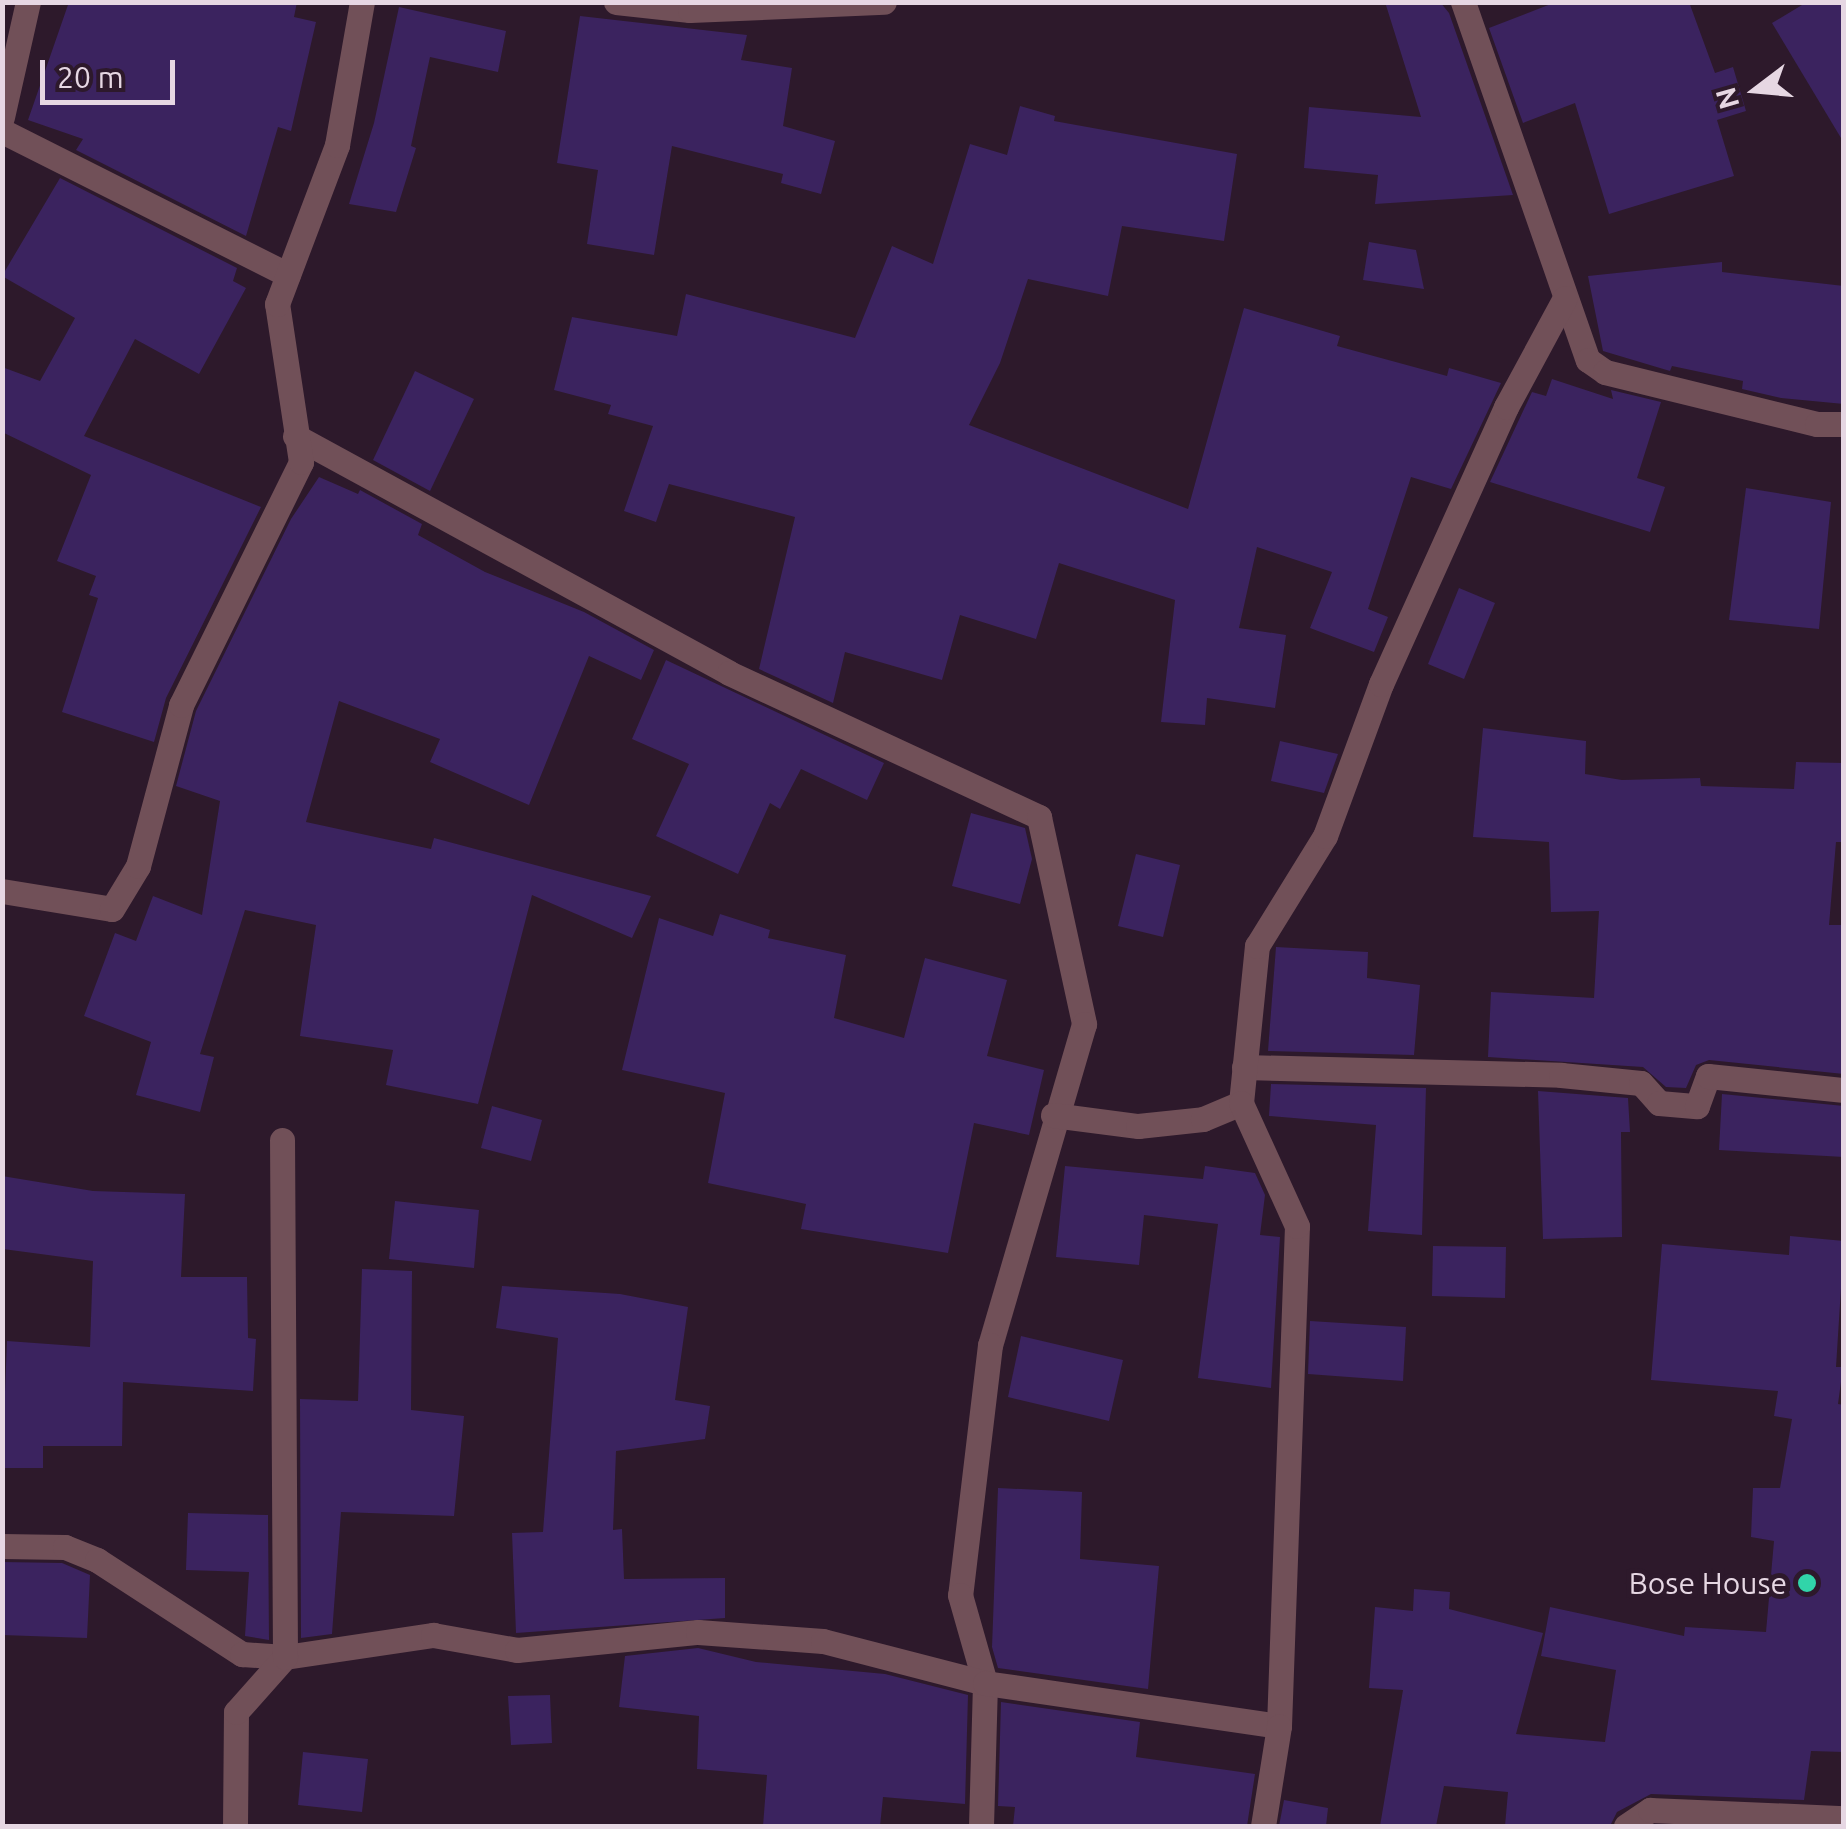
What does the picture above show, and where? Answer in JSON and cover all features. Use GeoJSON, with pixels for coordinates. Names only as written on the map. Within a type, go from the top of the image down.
{"type":"FeatureCollection","features":[{"type":"Feature","properties":{"kind":"street"},"geometry":{"type":"LineString","coordinates":[[2,116],[28,2]]}},
{"type":"Feature","properties":{"kind":"street"},"geometry":{"type":"LineString","coordinates":[[2,890],[112,909],[138,866],[181,704],[301,462],[276,304],[336,145],[362,2]]}},
{"type":"Feature","properties":{"kind":"street"},"geometry":{"type":"LineString","coordinates":[[616,2],[690,10],[884,2]]}},
{"type":"Feature","properties":{"kind":"street"},"geometry":{"type":"LineString","coordinates":[[1462,2],[1588,360],[1605,372],[1817,424],[1844,424]]}},
{"type":"Feature","properties":{"kind":"street"},"geometry":{"type":"LineString","coordinates":[[2,130],[288,275]]}},
{"type":"Feature","properties":{"kind":"street"},"geometry":{"type":"LineString","coordinates":[[1263,1826],[1278,1726],[1297,1226],[1242,1103],[1257,946],[1324,836],[1381,684],[1506,407],[1565,298]]}},
{"type":"Feature","properties":{"kind":"street"},"geometry":{"type":"LineString","coordinates":[[295,436],[729,673],[1039,817],[1084,1024],[1053,1116],[990,1345],[960,1595],[985,1683],[981,1826]]}},
{"type":"Feature","properties":{"kind":"street"},"geometry":{"type":"LineString","coordinates":[[1244,1067],[1561,1075],[1641,1083],[1659,1103],[1697,1106],[1708,1076],[1844,1090]]}},
{"type":"Feature","properties":{"kind":"street"},"geometry":{"type":"LineString","coordinates":[[1053,1116],[1138,1126],[1203,1120],[1242,1103]]}},
{"type":"Feature","properties":{"kind":"street"},"geometry":{"type":"LineString","coordinates":[[235,1826],[236,1712],[286,1657],[282,1140]]}},
{"type":"Feature","properties":{"kind":"street"},"geometry":{"type":"LineString","coordinates":[[2,1546],[65,1547],[188,1614],[242,1654],[286,1657],[433,1635],[517,1650],[698,1632],[823,1641],[985,1683],[1278,1726]]}},
{"type":"Feature","properties":{"kind":"street"},"geometry":{"type":"LineString","coordinates":[[1626,1826],[1650,1810],[1844,1818]]}},
{"type":"Feature","properties":{"kind":"building"},"geometry":{"type":"Polygon","coordinates":[[[69,2],[297,2],[294,17],[316,22],[291,131],[278,127],[246,236],[76,150],[83,139],[28,120],[69,2]]]}},
{"type":"Feature","properties":{"kind":"building"},"geometry":{"type":"Polygon","coordinates":[[[1385,2],[1440,2],[1449,13],[1513,195],[1375,204],[1378,175],[1304,168],[1309,107],[1421,117],[1385,2]]]}},
{"type":"Feature","properties":{"kind":"building"},"geometry":{"type":"Polygon","coordinates":[[[1556,2],[1689,2],[1715,73],[1733,67],[1746,111],[1717,120],[1734,176],[1609,214],[1575,103],[1523,123],[1489,28],[1556,2]]]}},
{"type":"Feature","properties":{"kind":"building"},"geometry":{"type":"Polygon","coordinates":[[[1807,2],[1844,2],[1844,143],[1772,23],[1807,2]]]}},
{"type":"Feature","properties":{"kind":"building"},"geometry":{"type":"Polygon","coordinates":[[[399,7],[506,31],[498,72],[430,57],[411,146],[416,148],[396,212],[349,204],[374,123],[399,7]]]}},
{"type":"Feature","properties":{"kind":"building"},"geometry":{"type":"Polygon","coordinates":[[[580,16],[747,35],[741,60],[792,68],[783,126],[835,141],[821,194],[781,183],[783,174],[672,146],[654,255],[587,244],[598,170],[557,163],[580,16]]]}},
{"type":"Feature","properties":{"kind":"building"},"geometry":{"type":"Polygon","coordinates":[[[1020,106],[1055,116],[1054,121],[1237,154],[1224,241],[1122,226],[1108,296],[1028,279],[1000,363],[969,425],[1188,509],[1244,308],[1340,336],[1337,346],[1447,376],[1449,368],[1501,383],[1451,489],[1411,477],[1368,609],[1388,617],[1374,652],[1310,628],[1332,572],[1257,547],[1239,628],[1286,635],[1275,708],[1207,698],[1205,725],[1161,722],[1175,600],[1059,563],[1036,639],[960,615],[942,680],[845,652],[833,703],[759,669],[795,517],[669,484],[656,522],[624,511],[653,426],[608,414],[611,405],[554,390],[572,317],[677,336],[686,294],[855,338],[892,246],[933,264],[970,144],[1007,155],[1020,106]]]}},
{"type":"Feature","properties":{"kind":"building"},"geometry":{"type":"Polygon","coordinates":[[[60,178],[237,268],[233,281],[246,288],[199,374],[135,339],[84,436],[261,507],[166,698],[154,742],[62,712],[98,598],[89,595],[96,576],[57,561],[91,475],[2,432],[2,367],[40,381],[75,318],[2,276],[60,178]]]}},
{"type":"Feature","properties":{"kind":"building"},"geometry":{"type":"Polygon","coordinates":[[[1369,242],[1416,250],[1424,289],[1363,280],[1369,242]]]}},
{"type":"Feature","properties":{"kind":"building"},"geometry":{"type":"Polygon","coordinates":[[[1722,262],[1722,272],[1844,286],[1844,404],[1781,398],[1742,389],[1743,381],[1672,366],[1670,371],[1603,351],[1588,276],[1722,262]]]}},
{"type":"Feature","properties":{"kind":"building"},"geometry":{"type":"Polygon","coordinates":[[[415,371],[474,399],[430,491],[373,460],[415,371]]]}},
{"type":"Feature","properties":{"kind":"building"},"geometry":{"type":"Polygon","coordinates":[[[1552,379],[1613,399],[1611,390],[1661,402],[1637,478],[1665,487],[1650,532],[1490,482],[1532,392],[1546,396],[1552,379]]]}},
{"type":"Feature","properties":{"kind":"building"},"geometry":{"type":"Polygon","coordinates":[[[319,477],[358,494],[360,490],[422,524],[418,535],[485,572],[584,612],[654,650],[641,680],[589,656],[529,805],[430,762],[440,739],[339,701],[306,822],[431,849],[434,838],[651,896],[632,938],[532,895],[478,1104],[386,1085],[393,1050],[300,1036],[316,925],[245,910],[200,1054],[214,1057],[200,1112],[136,1095],[151,1042],[84,1016],[115,933],[136,941],[153,896],[202,915],[220,801],[176,786],[196,711],[291,519],[319,477]]]}},
{"type":"Feature","properties":{"kind":"building"},"geometry":{"type":"Polygon","coordinates":[[[1746,488],[1831,502],[1819,629],[1729,620],[1746,488]]]}},
{"type":"Feature","properties":{"kind":"building"},"geometry":{"type":"Polygon","coordinates":[[[1459,588],[1495,603],[1464,679],[1428,664],[1459,588]]]}},
{"type":"Feature","properties":{"kind":"building"},"geometry":{"type":"Polygon","coordinates":[[[666,660],[884,763],[867,800],[801,769],[780,809],[770,803],[738,874],[656,836],[689,764],[632,739],[666,660]]]}},
{"type":"Feature","properties":{"kind":"building"},"geometry":{"type":"Polygon","coordinates":[[[1483,728],[1586,741],[1585,774],[1622,780],[1700,778],[1701,786],[1794,789],[1796,762],[1844,763],[1844,842],[1836,842],[1829,925],[1844,925],[1844,1074],[1709,1060],[1696,1065],[1686,1088],[1666,1087],[1643,1067],[1488,1057],[1491,992],[1594,998],[1599,911],[1551,912],[1549,842],[1473,837],[1483,728]]]}},
{"type":"Feature","properties":{"kind":"building"},"geometry":{"type":"Polygon","coordinates":[[[1280,741],[1338,754],[1324,793],[1271,781],[1280,741]]]}},
{"type":"Feature","properties":{"kind":"building"},"geometry":{"type":"Polygon","coordinates":[[[971,813],[1025,828],[1032,859],[1020,904],[952,886],[971,813]]]}},
{"type":"Feature","properties":{"kind":"building"},"geometry":{"type":"Polygon","coordinates":[[[1136,854],[1180,865],[1163,937],[1118,926],[1136,854]]]}},
{"type":"Feature","properties":{"kind":"building"},"geometry":{"type":"Polygon","coordinates":[[[720,914],[770,930],[768,938],[846,955],[834,1018],[904,1038],[925,958],[1007,980],[987,1056],[1044,1070],[1029,1135],[974,1123],[948,1253],[801,1229],[806,1204],[708,1183],[725,1093],[622,1070],[659,918],[713,936],[720,914]]]}},
{"type":"Feature","properties":{"kind":"building"},"geometry":{"type":"Polygon","coordinates":[[[1276,947],[1368,952],[1367,978],[1420,985],[1414,1055],[1268,1051],[1276,947]]]}},
{"type":"Feature","properties":{"kind":"building"},"geometry":{"type":"Polygon","coordinates":[[[1271,1084],[1426,1088],[1422,1235],[1368,1231],[1376,1125],[1269,1116],[1271,1084]]]}},
{"type":"Feature","properties":{"kind":"building"},"geometry":{"type":"Polygon","coordinates":[[[1538,1091],[1628,1098],[1630,1132],[1621,1132],[1622,1237],[1543,1239],[1538,1091]]]}},
{"type":"Feature","properties":{"kind":"building"},"geometry":{"type":"Polygon","coordinates":[[[1722,1094],[1844,1106],[1844,1157],[1719,1150],[1722,1094]]]}},
{"type":"Feature","properties":{"kind":"building"},"geometry":{"type":"Polygon","coordinates":[[[492,1106],[542,1120],[531,1161],[481,1148],[492,1106]]]}},
{"type":"Feature","properties":{"kind":"building"},"geometry":{"type":"Polygon","coordinates":[[[1065,1166],[1203,1179],[1205,1166],[1255,1173],[1265,1195],[1260,1235],[1280,1237],[1271,1388],[1198,1378],[1218,1224],[1144,1215],[1139,1265],[1056,1257],[1065,1166]]]}},
{"type":"Feature","properties":{"kind":"building"},"geometry":{"type":"Polygon","coordinates":[[[2,1176],[93,1191],[185,1194],[181,1277],[247,1277],[248,1338],[256,1339],[253,1391],[123,1382],[122,1446],[43,1446],[43,1468],[2,1468],[7,1341],[90,1347],[93,1261],[3,1249],[2,1176]]]}},
{"type":"Feature","properties":{"kind":"building"},"geometry":{"type":"Polygon","coordinates":[[[395,1201],[479,1210],[474,1268],[389,1259],[395,1201]]]}},
{"type":"Feature","properties":{"kind":"building"},"geometry":{"type":"Polygon","coordinates":[[[1790,1236],[1844,1241],[1836,1367],[1843,1367],[1838,1404],[1844,1405],[1844,1752],[1811,1751],[1804,1800],[1651,1794],[1617,1812],[1610,1826],[1505,1826],[1508,1792],[1444,1786],[1436,1826],[1380,1826],[1403,1690],[1369,1688],[1375,1607],[1413,1611],[1414,1589],[1450,1592],[1449,1609],[1543,1633],[1516,1734],[1605,1742],[1616,1670],[1541,1656],[1550,1607],[1684,1636],[1685,1627],[1766,1632],[1774,1541],[1751,1537],[1753,1488],[1780,1488],[1792,1419],[1774,1416],[1778,1391],[1651,1380],[1662,1244],[1789,1255],[1790,1236]]]}},
{"type":"Feature","properties":{"kind":"building"},"geometry":{"type":"Polygon","coordinates":[[[1433,1246],[1506,1247],[1505,1298],[1432,1296],[1433,1246]]]}},
{"type":"Feature","properties":{"kind":"building"},"geometry":{"type":"Polygon","coordinates":[[[362,1269],[412,1271],[411,1410],[464,1416],[454,1516],[341,1512],[332,1634],[301,1638],[300,1399],[358,1401],[362,1269]]]}},
{"type":"Feature","properties":{"kind":"building"},"geometry":{"type":"Polygon","coordinates":[[[502,1286],[620,1294],[688,1307],[675,1400],[710,1406],[705,1439],[616,1451],[613,1530],[622,1529],[624,1579],[725,1578],[725,1618],[516,1633],[512,1533],[543,1532],[558,1338],[496,1328],[502,1286]]]}},
{"type":"Feature","properties":{"kind":"building"},"geometry":{"type":"Polygon","coordinates":[[[1310,1321],[1406,1327],[1403,1381],[1308,1374],[1310,1321]]]}},
{"type":"Feature","properties":{"kind":"building"},"geometry":{"type":"Polygon","coordinates":[[[1021,1336],[1123,1360],[1109,1421],[1008,1397],[1021,1336]]]}},
{"type":"Feature","properties":{"kind":"building"},"geometry":{"type":"Polygon","coordinates":[[[998,1488],[1082,1492],[1080,1559],[1159,1566],[1148,1689],[998,1668],[992,1647],[998,1488]]]}},
{"type":"Feature","properties":{"kind":"building"},"geometry":{"type":"Polygon","coordinates":[[[188,1513],[268,1515],[269,1640],[245,1636],[249,1572],[186,1570],[188,1513]]]}},
{"type":"Feature","properties":{"kind":"building"},"geometry":{"type":"Polygon","coordinates":[[[2,1562],[62,1563],[90,1575],[87,1638],[2,1635],[2,1562]]]}},
{"type":"Feature","properties":{"kind":"building"},"geometry":{"type":"Polygon","coordinates":[[[698,1648],[756,1662],[885,1674],[968,1695],[965,1804],[883,1797],[880,1826],[763,1826],[767,1775],[697,1769],[699,1716],[619,1707],[625,1656],[698,1648]]]}},
{"type":"Feature","properties":{"kind":"building"},"geometry":{"type":"Polygon","coordinates":[[[550,1695],[552,1743],[511,1745],[508,1696],[550,1695]]]}},
{"type":"Feature","properties":{"kind":"building"},"geometry":{"type":"Polygon","coordinates":[[[1001,1702],[1140,1722],[1136,1757],[1255,1774],[1247,1826],[1013,1826],[1015,1807],[998,1806],[1001,1702]]]}},
{"type":"Feature","properties":{"kind":"building"},"geometry":{"type":"Polygon","coordinates":[[[303,1752],[368,1759],[362,1812],[298,1805],[303,1752]]]}},
{"type":"Feature","properties":{"kind":"building"},"geometry":{"type":"Polygon","coordinates":[[[1284,1800],[1328,1808],[1326,1826],[1279,1826],[1284,1800]]]}},
{"type":"Feature","properties":{"kind":"place","name":"Bose House"},"geometry":{"type":"Point","coordinates":[1807,1583]}}]}
